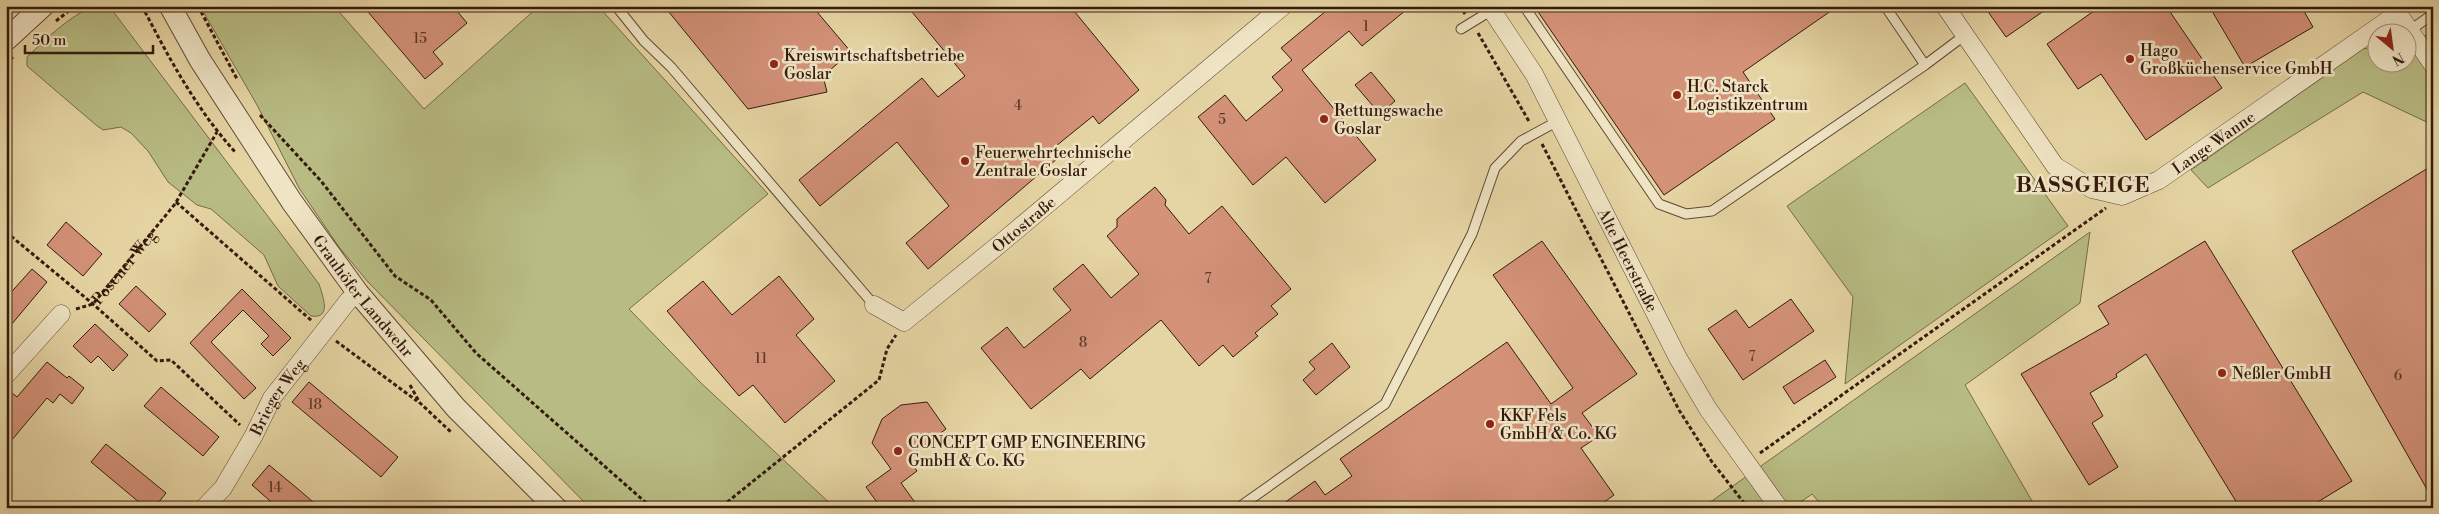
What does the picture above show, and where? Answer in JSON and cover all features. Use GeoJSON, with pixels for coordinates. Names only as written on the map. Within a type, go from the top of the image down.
{"type":"FeatureCollection","features":[{"type":"Feature","properties":{"kind":"street"},"geometry":{"type":"LineString","coordinates":[[6,40],[43,6]]}},
{"type":"Feature","properties":{"kind":"street","name":"Grauhöfer Landwehr"},"geometry":{"type":"LineString","coordinates":[[164,6],[187,45],[200,60]]}},
{"type":"Feature","properties":{"kind":"street","name":"Grauhöfer Landwehr"},"geometry":{"type":"LineString","coordinates":[[170,6],[200,60],[292,202],[358,293],[456,408],[556,508]]}},
{"type":"Feature","properties":{"kind":"street","name":"Ottostraße"},"geometry":{"type":"LineString","coordinates":[[904,322],[1284,6]]}},
{"type":"Feature","properties":{"kind":"street"},"geometry":{"type":"LineString","coordinates":[[1945,6],[2055,166],[2092,189],[2122,196]]}},
{"type":"Feature","properties":{"kind":"street","name":"Alte Heerstraße"},"geometry":{"type":"LineString","coordinates":[[1491,8],[1534,74],[1678,358],[1708,409],[1778,508]]}},
{"type":"Feature","properties":{"kind":"street"},"geometry":{"type":"LineString","coordinates":[[2395,10],[2403,22]]}},
{"type":"Feature","properties":{"kind":"street","name":"Lange Wanne"},"geometry":{"type":"LineString","coordinates":[[2122,196],[2159,180],[2395,10]]}},
{"type":"Feature","properties":{"kind":"street"},"geometry":{"type":"LineString","coordinates":[[2416,40],[2433,65]]}},
{"type":"Feature","properties":{"kind":"street","name":"Brieger Weg"},"geometry":{"type":"LineString","coordinates":[[204,508],[223,488],[253,437],[272,398],[348,301],[358,293]]}},
{"type":"Feature","properties":{"kind":"street"},"geometry":{"type":"LineString","coordinates":[[874,305],[904,322]]}},
{"type":"Feature","properties":{"kind":"street"},"geometry":{"type":"LineString","coordinates":[[6,375],[61,314]]}},
{"type":"Feature","properties":{"kind":"lane"},"geometry":{"type":"LineString","coordinates":[[616,6],[644,41],[671,67],[874,305]]}},
{"type":"Feature","properties":{"kind":"lane"},"geometry":{"type":"LineString","coordinates":[[1524,6],[1659,204],[1686,214],[1712,211],[1925,65],[1965,35]]}},
{"type":"Feature","properties":{"kind":"lane"},"geometry":{"type":"LineString","coordinates":[[1885,6],[1925,65]]}},
{"type":"Feature","properties":{"kind":"lane"},"geometry":{"type":"LineString","coordinates":[[1461,29],[1491,8]]}},
{"type":"Feature","properties":{"kind":"lane"},"geometry":{"type":"LineString","coordinates":[[2416,25],[2433,14]]}},
{"type":"Feature","properties":{"kind":"lane"},"geometry":{"type":"LineString","coordinates":[[1238,508],[1385,404],[1472,234],[1495,168],[1521,141],[1558,121]]}},
{"type":"Feature","properties":{"kind":"path"},"geometry":{"type":"LineString","coordinates":[[198,6],[238,81]]}},
{"type":"Feature","properties":{"kind":"path"},"geometry":{"type":"LineString","coordinates":[[1460,6],[1499,67],[1536,133],[1679,410],[1712,462],[1748,508]]}},
{"type":"Feature","properties":{"kind":"path"},"geometry":{"type":"LineString","coordinates":[[258,113],[321,181],[395,276],[431,300],[476,353],[652,508]]}},
{"type":"Feature","properties":{"kind":"path","name":"Posener Weg"},"geometry":{"type":"LineString","coordinates":[[61,314],[93,304],[176,202],[217,132]]}},
{"type":"Feature","properties":{"kind":"path"},"geometry":{"type":"LineString","coordinates":[[1746,463],[2122,196]]}},
{"type":"Feature","properties":{"kind":"path"},"geometry":{"type":"LineString","coordinates":[[176,202],[324,332],[420,403]]}},
{"type":"Feature","properties":{"kind":"path"},"geometry":{"type":"LineString","coordinates":[[6,232],[93,304],[157,361],[170,360],[253,437]]}},
{"type":"Feature","properties":{"kind":"path"},"geometry":{"type":"LineString","coordinates":[[726,508],[726,503],[879,380],[887,349],[904,322]]}},
{"type":"Feature","properties":{"kind":"green space"},"geometry":{"type":"Polygon","coordinates":[[[94,6],[109,6],[319,284],[324,306],[322,314],[311,316],[278,286],[264,255],[211,209],[197,205],[168,182],[148,151],[131,133],[121,127],[103,130],[27,66],[27,57],[50,35],[75,16],[94,6]]]}},
{"type":"Feature","properties":{"kind":"green space"},"geometry":{"type":"Polygon","coordinates":[[[200,6],[334,6],[424,109],[539,6],[598,6],[768,194],[629,309],[700,382],[835,508],[590,508],[368,282],[339,247],[299,188],[257,105],[200,6]]]}},
{"type":"Feature","properties":{"kind":"green space"},"geometry":{"type":"Polygon","coordinates":[[[2433,34],[2433,125],[2363,92],[2208,188],[2191,170],[2363,49],[2366,48],[2366,72],[2416,72],[2416,38],[2433,34]]]}},
{"type":"Feature","properties":{"kind":"green space"},"geometry":{"type":"Polygon","coordinates":[[[1965,83],[2068,226],[1845,384],[1853,297],[1787,206],[1965,83]]]}},
{"type":"Feature","properties":{"kind":"green space"},"geometry":{"type":"Polygon","coordinates":[[[2090,232],[2080,303],[1965,385],[2036,508],[1824,508],[1812,494],[1792,508],[1702,508],[2090,232]]]}},
{"type":"Feature","properties":{"kind":"building"},"geometry":{"type":"Polygon","coordinates":[[[363,6],[453,6],[467,23],[433,52],[443,64],[425,79],[363,6]]]}},
{"type":"Feature","properties":{"kind":"building","name":"Kreiswirtschaftsbetriebe Goslar"},"geometry":{"type":"Polygon","coordinates":[[[664,6],[812,6],[851,52],[823,76],[827,92],[748,109],[664,6]]]}},
{"type":"Feature","properties":{"kind":"building"},"geometry":{"type":"Polygon","coordinates":[[[907,6],[1070,6],[1139,90],[1099,124],[1093,116],[1051,150],[1058,158],[928,269],[906,243],[949,206],[897,142],[820,206],[799,180],[922,78],[938,97],[965,76],[907,6]]]}},
{"type":"Feature","properties":{"kind":"building"},"geometry":{"type":"Polygon","coordinates":[[[1332,6],[1411,6],[1362,46],[1349,31],[1302,70],[1376,160],[1325,203],[1286,157],[1253,185],[1198,117],[1225,95],[1246,121],[1283,90],[1272,77],[1292,60],[1281,48],[1332,6]]]}},
{"type":"Feature","properties":{"kind":"building","name":"H.C. Starck Logistikzentrum"},"geometry":{"type":"Polygon","coordinates":[[[1534,6],[1838,6],[1743,72],[1775,119],[1664,195],[1534,6]]]}},
{"type":"Feature","properties":{"kind":"building"},"geometry":{"type":"Polygon","coordinates":[[[1984,6],[2051,6],[2006,37],[1984,6]]]}},
{"type":"Feature","properties":{"kind":"building","name":"Hago Großküchenservice GmbH"},"geometry":{"type":"Polygon","coordinates":[[[2101,6],[2166,6],[2222,88],[2146,140],[2101,74],[2078,89],[2047,44],[2101,6]]]}},
{"type":"Feature","properties":{"kind":"building"},"geometry":{"type":"Polygon","coordinates":[[[2209,6],[2301,6],[2313,27],[2245,67],[2209,6]]]}},
{"type":"Feature","properties":{"kind":"building"},"geometry":{"type":"Polygon","coordinates":[[[1371,72],[1395,101],[1380,114],[1355,85],[1371,72]]]}},
{"type":"Feature","properties":{"kind":"building"},"geometry":{"type":"Polygon","coordinates":[[[2433,165],[2433,500],[2292,251],[2433,165]]]}},
{"type":"Feature","properties":{"kind":"building"},"geometry":{"type":"Polygon","coordinates":[[[1155,187],[1166,200],[1165,205],[1189,234],[1222,206],[1291,289],[1271,306],[1278,314],[1255,333],[1258,336],[1233,357],[1223,345],[1199,366],[1161,320],[1090,379],[1081,369],[1031,409],[981,348],[1007,327],[1024,348],[1071,310],[1053,289],[1083,264],[1111,298],[1139,274],[1107,236],[1117,227],[1117,219],[1155,187]]]}},
{"type":"Feature","properties":{"kind":"building"},"geometry":{"type":"Polygon","coordinates":[[[66,222],[102,254],[83,276],[47,245],[66,222]]]}},
{"type":"Feature","properties":{"kind":"building","name":"KKF Fels GmbH & Co. KG"},"geometry":{"type":"Polygon","coordinates":[[[1542,241],[1637,374],[1582,413],[1599,436],[1581,448],[1614,495],[1596,508],[1277,508],[1315,481],[1325,495],[1352,476],[1340,459],[1507,342],[1551,404],[1573,388],[1493,275],[1542,241]]]}},
{"type":"Feature","properties":{"kind":"building","name":"Neßler GmbH"},"geometry":{"type":"Polygon","coordinates":[[[2205,241],[2352,481],[2308,508],[2240,508],[2146,354],[2116,374],[2117,377],[2090,393],[2103,416],[2092,423],[2118,467],[2089,485],[2021,374],[2109,324],[2098,306],[2205,241]]]}},
{"type":"Feature","properties":{"kind":"building"},"geometry":{"type":"Polygon","coordinates":[[[32,269],[47,282],[6,331],[6,298],[32,269]]]}},
{"type":"Feature","properties":{"kind":"building"},"geometry":{"type":"Polygon","coordinates":[[[779,276],[814,319],[796,335],[835,381],[785,423],[753,385],[739,396],[667,311],[703,281],[732,315],[779,276]]]}},
{"type":"Feature","properties":{"kind":"building"},"geometry":{"type":"Polygon","coordinates":[[[136,286],[166,314],[149,332],[119,304],[136,286]]]}},
{"type":"Feature","properties":{"kind":"building"},"geometry":{"type":"Polygon","coordinates":[[[242,289],[291,338],[273,356],[261,344],[269,336],[243,310],[211,342],[256,388],[244,399],[190,343],[242,289]]]}},
{"type":"Feature","properties":{"kind":"building"},"geometry":{"type":"Polygon","coordinates":[[[1791,299],[1814,331],[1743,380],[1708,329],[1736,310],[1749,328],[1791,299]]]}},
{"type":"Feature","properties":{"kind":"building"},"geometry":{"type":"Polygon","coordinates":[[[95,324],[128,355],[113,371],[98,356],[91,363],[73,346],[95,324]]]}},
{"type":"Feature","properties":{"kind":"building"},"geometry":{"type":"Polygon","coordinates":[[[1332,343],[1350,367],[1316,395],[1303,380],[1315,369],[1309,362],[1332,343]]]}},
{"type":"Feature","properties":{"kind":"building"},"geometry":{"type":"Polygon","coordinates":[[[1825,360],[1836,377],[1794,404],[1783,387],[1825,360]]]}},
{"type":"Feature","properties":{"kind":"building"},"geometry":{"type":"Polygon","coordinates":[[[47,362],[67,378],[69,376],[84,388],[72,404],[60,394],[53,403],[47,398],[6,447],[6,388],[17,397],[47,362]]]}},
{"type":"Feature","properties":{"kind":"building"},"geometry":{"type":"Polygon","coordinates":[[[309,382],[398,457],[381,477],[292,402],[309,382]]]}},
{"type":"Feature","properties":{"kind":"building"},"geometry":{"type":"Polygon","coordinates":[[[161,387],[219,437],[203,456],[144,406],[161,387]]]}},
{"type":"Feature","properties":{"kind":"building","name":"CONCEPT GMP ENGINEERING GmbH & Co. KG"},"geometry":{"type":"Polygon","coordinates":[[[927,402],[946,429],[907,458],[917,471],[901,483],[919,508],[881,508],[866,487],[891,469],[872,443],[882,419],[901,405],[927,402]]]}},
{"type":"Feature","properties":{"kind":"building"},"geometry":{"type":"Polygon","coordinates":[[[106,444],[166,493],[154,508],[146,508],[91,462],[106,444]]]}},
{"type":"Feature","properties":{"kind":"building"},"geometry":{"type":"Polygon","coordinates":[[[269,465],[320,508],[278,508],[252,485],[269,465]]]}},
{"type":"Feature","properties":{"kind":"place","name":"Hago Großküchenservice GmbH"},"geometry":{"type":"Point","coordinates":[2130,59]}},
{"type":"Feature","properties":{"kind":"place","name":"Kreiswirtschaftsbetriebe Goslar"},"geometry":{"type":"Point","coordinates":[774,64]}},
{"type":"Feature","properties":{"kind":"place","name":"H.C. Starck Logistikzentrum"},"geometry":{"type":"Point","coordinates":[1677,95]}},
{"type":"Feature","properties":{"kind":"place","name":"Rettungswache Goslar"},"geometry":{"type":"Point","coordinates":[1324,119]}},
{"type":"Feature","properties":{"kind":"place","name":"Feuerwehrtechnische Zentrale Goslar"},"geometry":{"type":"Point","coordinates":[965,161]}},
{"type":"Feature","properties":{"kind":"place","name":"Neßler GmbH"},"geometry":{"type":"Point","coordinates":[2222,373]}},
{"type":"Feature","properties":{"kind":"place","name":"KKF Fels GmbH & Co. KG"},"geometry":{"type":"Point","coordinates":[1490,424]}},
{"type":"Feature","properties":{"kind":"place","name":"CONCEPT GMP ENGINEERING GmbH & Co. KG"},"geometry":{"type":"Point","coordinates":[898,451]}},
{"type":"Feature","properties":{"kind":"district","name":"BASSGEIGE"},"geometry":{"type":"Point","coordinates":[2083,185]}}]}
